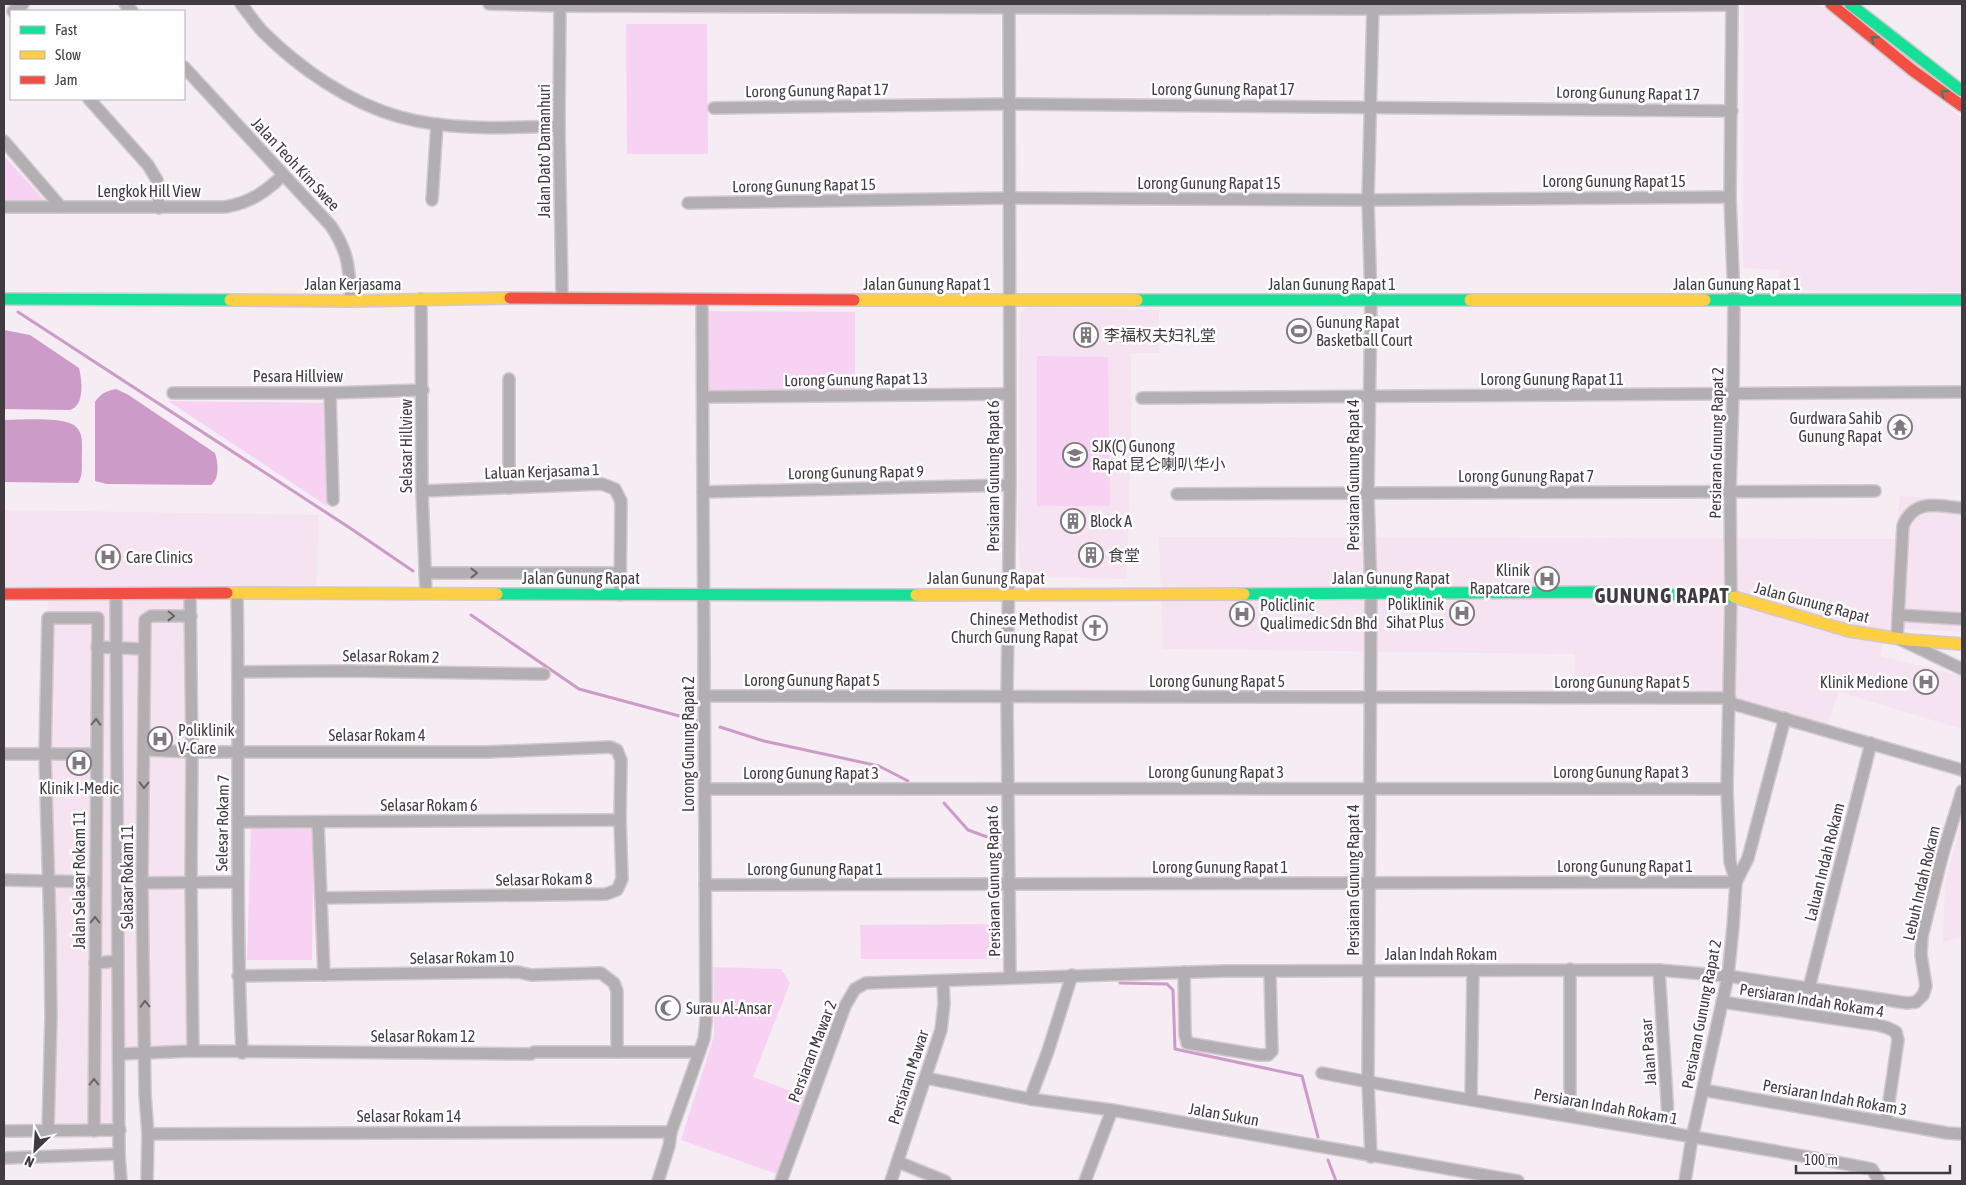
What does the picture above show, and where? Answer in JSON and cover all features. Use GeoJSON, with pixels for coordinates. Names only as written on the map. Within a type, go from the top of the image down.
{"type":"FeatureCollection","features":[{"type":"Feature","properties":{"kind":"street"},"geometry":{"type":"LineString","coordinates":[[241,4],[262,30],[320,80],[371,106],[399,117],[438,124],[504,128],[559,126]]}},
{"type":"Feature","properties":{"kind":"street"},"geometry":{"type":"LineString","coordinates":[[489,4],[1009,6],[1732,5]]}},
{"type":"Feature","properties":{"kind":"street"},"geometry":{"type":"LineString","coordinates":[[1830,4],[1912,70],[1962,106]]}},
{"type":"Feature","properties":{"kind":"street"},"geometry":{"type":"LineString","coordinates":[[1850,4],[1962,91]]}},
{"type":"Feature","properties":{"kind":"street","name":"Jalan Dato' Damanhuri"},"geometry":{"type":"LineString","coordinates":[[560,5],[559,126],[562,297]]}},
{"type":"Feature","properties":{"kind":"street","name":"Persiaran Gunung Rapat 2"},"geometry":{"type":"LineString","coordinates":[[1685,1181],[1692,1138],[1728,976],[1736,882],[1730,862],[1727,789],[1730,701],[1730,491],[1734,394],[1734,300],[1730,197],[1732,5]]}},
{"type":"Feature","properties":{"kind":"street","name":"Persiaran Gunung Rapat 6"},"geometry":{"type":"LineString","coordinates":[[1009,6],[1010,485],[1007,697],[1010,977]]}},
{"type":"Feature","properties":{"kind":"street","name":"Persiaran Gunung Rapat 4"},"geometry":{"type":"LineString","coordinates":[[1371,1157],[1368,1082],[1371,594],[1368,493],[1371,301],[1368,200],[1373,6]]}},
{"type":"Feature","properties":{"kind":"street","name":"Jalan Teoh Kim Swee"},"geometry":{"type":"LineString","coordinates":[[185,68],[330,226],[341,242],[347,258],[351,300]]}},
{"type":"Feature","properties":{"kind":"street"},"geometry":{"type":"LineString","coordinates":[[90,100],[148,164],[157,180],[159,208]]}},
{"type":"Feature","properties":{"kind":"street","name":"Lorong Gunung Rapat 17"},"geometry":{"type":"LineString","coordinates":[[714,108],[1008,104],[1732,111]]}},
{"type":"Feature","properties":{"kind":"street"},"geometry":{"type":"LineString","coordinates":[[432,200],[438,124]]}},
{"type":"Feature","properties":{"kind":"street"},"geometry":{"type":"LineString","coordinates":[[4,141],[61,207]]}},
{"type":"Feature","properties":{"kind":"street","name":"Lengkok Hill View"},"geometry":{"type":"LineString","coordinates":[[4,207],[224,207],[242,204],[271,187],[284,175]]}},
{"type":"Feature","properties":{"kind":"street","name":"Lorong Gunung Rapat 15"},"geometry":{"type":"LineString","coordinates":[[688,203],[1009,198],[1368,200],[1730,197]]}},
{"type":"Feature","properties":{"kind":"street","name":"Jalan Kerjasama"},"geometry":{"type":"LineString","coordinates":[[4,299],[421,300],[562,297],[702,300]]}},
{"type":"Feature","properties":{"kind":"street","name":"Selasar Hillview"},"geometry":{"type":"LineString","coordinates":[[421,300],[423,390],[422,491],[426,593]]}},
{"type":"Feature","properties":{"kind":"street","name":"Jalan Gunung Rapat 1"},"geometry":{"type":"LineString","coordinates":[[702,300],[1962,300]]}},
{"type":"Feature","properties":{"kind":"street","name":"Lorong Gunung Rapat 2"},"geometry":{"type":"LineString","coordinates":[[658,1181],[670,1146],[671,1132],[704,1039],[706,1021],[702,300]]}},
{"type":"Feature","properties":{"kind":"street"},"geometry":{"type":"LineString","coordinates":[[509,379],[509,488]]}},
{"type":"Feature","properties":{"kind":"street","name":"Pesara Hillview"},"geometry":{"type":"LineString","coordinates":[[173,393],[330,393],[423,390]]}},
{"type":"Feature","properties":{"kind":"street","name":"Lorong Gunung Rapat 11"},"geometry":{"type":"LineString","coordinates":[[1142,398],[1962,392]]}},
{"type":"Feature","properties":{"kind":"street"},"geometry":{"type":"LineString","coordinates":[[330,393],[333,500]]}},
{"type":"Feature","properties":{"kind":"street","name":"Lorong Gunung Rapat 13"},"geometry":{"type":"LineString","coordinates":[[703,397],[1009,394]]}},
{"type":"Feature","properties":{"kind":"street","name":"Laluan Kerjasama 1"},"geometry":{"type":"LineString","coordinates":[[422,491],[602,484],[615,489],[621,501],[620,595]]}},
{"type":"Feature","properties":{"kind":"street","name":"Lorong Gunung Rapat 9"},"geometry":{"type":"LineString","coordinates":[[703,492],[1010,485]]}},
{"type":"Feature","properties":{"kind":"street","name":"Lorong Gunung Rapat 7"},"geometry":{"type":"LineString","coordinates":[[1176,494],[1875,491]]}},
{"type":"Feature","properties":{"kind":"street"},"geometry":{"type":"LineString","coordinates":[[1962,508],[1921,506],[1912,510],[1906,517],[1903,526],[1896,638],[1962,669]]}},
{"type":"Feature","properties":{"kind":"street"},"geometry":{"type":"LineString","coordinates":[[425,573],[620,573]]}},
{"type":"Feature","properties":{"kind":"street","name":"Jalan Gunung Rapat"},"geometry":{"type":"LineString","coordinates":[[4,594],[426,593],[704,595],[1592,592],[1731,596],[1848,631],[1896,638],[1962,644]]}},
{"type":"Feature","properties":{"kind":"street"},"geometry":{"type":"LineString","coordinates":[[190,594],[191,881],[194,1051]]}},
{"type":"Feature","properties":{"kind":"street","name":"Selesar Rokam 7"},"geometry":{"type":"LineString","coordinates":[[237,594],[239,751],[238,976],[242,1053]]}},
{"type":"Feature","properties":{"kind":"street","name":"Selasar Rokam 11"},"geometry":{"type":"LineString","coordinates":[[116,595],[119,1154],[121,1181]]}},
{"type":"Feature","properties":{"kind":"street"},"geometry":{"type":"LineString","coordinates":[[1898,615],[1962,619]]}},
{"type":"Feature","properties":{"kind":"street","name":"Selasar Rokam 11"},"geometry":{"type":"LineString","coordinates":[[147,1181],[148,1134],[145,1095],[146,1053],[142,883],[145,620],[151,616],[191,616]]}},
{"type":"Feature","properties":{"kind":"street","name":"Jalan Selasar Rokam 11"},"geometry":{"type":"LineString","coordinates":[[45,754],[48,618],[98,618],[94,1131]]}},
{"type":"Feature","properties":{"kind":"street"},"geometry":{"type":"LineString","coordinates":[[98,647],[144,649]]}},
{"type":"Feature","properties":{"kind":"street","name":"Selasar Rokam 2"},"geometry":{"type":"LineString","coordinates":[[238,672],[347,671],[544,674]]}},
{"type":"Feature","properties":{"kind":"street","name":"Lorong Gunung Rapat 5"},"geometry":{"type":"LineString","coordinates":[[704,696],[1730,701],[1785,718]]}},
{"type":"Feature","properties":{"kind":"street"},"geometry":{"type":"LineString","coordinates":[[1785,718],[1962,770]]}},
{"type":"Feature","properties":{"kind":"street","name":"Persiaran Gunung Rapat 2"},"geometry":{"type":"LineString","coordinates":[[1736,882],[1748,858],[1785,718]]}},
{"type":"Feature","properties":{"kind":"street","name":"Laluan Indah Rokam"},"geometry":{"type":"LineString","coordinates":[[1809,988],[1871,743]]}},
{"type":"Feature","properties":{"kind":"street","name":"Selasar Rokam 4"},"geometry":{"type":"LineString","coordinates":[[144,750],[192,752],[487,752],[610,747]]}},
{"type":"Feature","properties":{"kind":"street","name":"Selasar Rokam 8"},"geometry":{"type":"LineString","coordinates":[[321,898],[606,894],[617,890],[622,880],[621,760],[617,750],[610,747]]}},
{"type":"Feature","properties":{"kind":"street"},"geometry":{"type":"LineString","coordinates":[[4,754],[96,754]]}},
{"type":"Feature","properties":{"kind":"street"},"geometry":{"type":"LineString","coordinates":[[45,754],[51,1018],[48,1131]]}},
{"type":"Feature","properties":{"kind":"street","name":"Lorong Gunung Rapat 3"},"geometry":{"type":"LineString","coordinates":[[705,789],[1008,790],[1369,787],[1727,789]]}},
{"type":"Feature","properties":{"kind":"street","name":"Lebuh Indah Rokam"},"geometry":{"type":"LineString","coordinates":[[1907,1003],[1916,1002],[1923,996],[1926,986],[1921,955],[1922,936],[1943,853],[1962,791]]}},
{"type":"Feature","properties":{"kind":"street","name":"Selasar Rokam 6"},"geometry":{"type":"LineString","coordinates":[[238,822],[620,820]]}},
{"type":"Feature","properties":{"kind":"street"},"geometry":{"type":"LineString","coordinates":[[318,822],[324,975]]}},
{"type":"Feature","properties":{"kind":"street"},"geometry":{"type":"LineString","coordinates":[[4,880],[95,882]]}},
{"type":"Feature","properties":{"kind":"street"},"geometry":{"type":"LineString","coordinates":[[142,883],[237,882]]}},
{"type":"Feature","properties":{"kind":"street","name":"Lorong Gunung Rapat 1"},"geometry":{"type":"LineString","coordinates":[[705,885],[1736,882]]}},
{"type":"Feature","properties":{"kind":"street"},"geometry":{"type":"LineString","coordinates":[[95,963],[118,961]]}},
{"type":"Feature","properties":{"kind":"street"},"geometry":{"type":"LineString","coordinates":[[1570,969],[1570,1116]]}},
{"type":"Feature","properties":{"kind":"street"},"geometry":{"type":"LineString","coordinates":[[1471,1100],[1473,970]]}},
{"type":"Feature","properties":{"kind":"street","name":"Jalan Indah Rokam"},"geometry":{"type":"LineString","coordinates":[[943,981],[1184,972],[1659,970],[1728,976],[1907,1003]]}},
{"type":"Feature","properties":{"kind":"street","name":"Jalan Pasar"},"geometry":{"type":"LineString","coordinates":[[1659,970],[1669,1133]]}},
{"type":"Feature","properties":{"kind":"street","name":"Selasar Rokam 10"},"geometry":{"type":"LineString","coordinates":[[238,976],[518,972],[531,974],[601,973],[614,983],[617,991],[617,1052]]}},
{"type":"Feature","properties":{"kind":"street"},"geometry":{"type":"LineString","coordinates":[[1184,972],[1185,1034],[1187,1043],[1243,1053],[1268,1055],[1272,1051],[1270,972]]}},
{"type":"Feature","properties":{"kind":"street"},"geometry":{"type":"LineString","coordinates":[[1030,1099],[1048,1051],[1072,975]]}},
{"type":"Feature","properties":{"kind":"street","name":"Persiaran Mawar"},"geometry":{"type":"LineString","coordinates":[[891,1181],[941,1030],[944,1004],[943,981]]}},
{"type":"Feature","properties":{"kind":"street","name":"Persiaran Mawar 2"},"geometry":{"type":"LineString","coordinates":[[781,1181],[845,1006],[855,989],[866,983],[943,981]]}},
{"type":"Feature","properties":{"kind":"street","name":"Persiaran Indah Rokam 4"},"geometry":{"type":"LineString","coordinates":[[1722,1002],[1878,1025],[1896,1032],[1898,1040],[1886,1122]]}},
{"type":"Feature","properties":{"kind":"street","name":"Selasar Rokam 12"},"geometry":{"type":"LineString","coordinates":[[119,1054],[194,1051],[242,1053],[700,1052]]}},
{"type":"Feature","properties":{"kind":"street","name":"Persiaran Indah Rokam 1"},"geometry":{"type":"LineString","coordinates":[[1322,1073],[1872,1169],[1879,1181]]}},
{"type":"Feature","properties":{"kind":"street","name":"Jalan Sukun"},"geometry":{"type":"LineString","coordinates":[[926,1078],[1030,1099],[1112,1110],[1371,1157],[1464,1177],[1518,1181]]}},
{"type":"Feature","properties":{"kind":"street","name":"Persiaran Indah Rokam 3"},"geometry":{"type":"LineString","coordinates":[[1703,1090],[1947,1133],[1962,1134]]}},
{"type":"Feature","properties":{"kind":"street"},"geometry":{"type":"LineString","coordinates":[[1085,1181],[1112,1110]]}},
{"type":"Feature","properties":{"kind":"street"},"geometry":{"type":"LineString","coordinates":[[4,1131],[120,1130]]}},
{"type":"Feature","properties":{"kind":"street","name":"Selasar Rokam 14"},"geometry":{"type":"LineString","coordinates":[[148,1134],[671,1132]]}},
{"type":"Feature","properties":{"kind":"street"},"geometry":{"type":"LineString","coordinates":[[4,1158],[119,1154]]}},
{"type":"Feature","properties":{"kind":"street"},"geometry":{"type":"LineString","coordinates":[[898,1162],[945,1181]]}},
{"type":"Feature","properties":{"kind":"shaded area"},"geometry":{"type":"Polygon","coordinates":[[[1744,4],[1818,4],[1962,118],[1962,292],[1780,290],[1779,270],[1743,268],[1744,4]]]}},
{"type":"Feature","properties":{"kind":"shaded area"},"geometry":{"type":"Polygon","coordinates":[[[626,24],[707,24],[708,154],[627,154],[626,24]]]}},
{"type":"Feature","properties":{"kind":"shaded area"},"geometry":{"type":"Polygon","coordinates":[[[4,156],[46,202],[4,201],[4,156]]]}},
{"type":"Feature","properties":{"kind":"shaded area","name":"SJK(C) Gunong Rapat 昆仑喇叭华小"},"geometry":{"type":"Polygon","coordinates":[[[1027,307],[1159,310],[1159,353],[1131,353],[1127,579],[1030,577],[1020,569],[1018,528],[1020,313],[1027,307]]]}},
{"type":"Feature","properties":{"kind":"shaded area"},"geometry":{"type":"Polygon","coordinates":[[[709,311],[855,312],[855,391],[709,390],[709,311]]]}},
{"type":"Feature","properties":{"kind":"shaded area"},"geometry":{"type":"Polygon","coordinates":[[[4,330],[30,335],[79,368],[81,392],[75,407],[70,410],[4,409],[4,330]]]}},
{"type":"Feature","properties":{"kind":"shaded area"},"geometry":{"type":"Polygon","coordinates":[[[1037,356],[1108,357],[1110,506],[1037,506],[1037,356]]]}},
{"type":"Feature","properties":{"kind":"shaded area"},"geometry":{"type":"Polygon","coordinates":[[[116,389],[127,394],[215,453],[217,474],[214,482],[211,485],[107,484],[95,481],[95,402],[104,393],[116,389]]]}},
{"type":"Feature","properties":{"kind":"shaded area"},"geometry":{"type":"Polygon","coordinates":[[[168,401],[323,403],[327,506],[168,401]]]}},
{"type":"Feature","properties":{"kind":"shaded area"},"geometry":{"type":"Polygon","coordinates":[[[4,420],[53,420],[63,421],[76,427],[80,432],[82,442],[82,473],[78,483],[4,482],[4,420]]]}},
{"type":"Feature","properties":{"kind":"shaded area"},"geometry":{"type":"Polygon","coordinates":[[[1900,496],[1962,500],[1962,632],[1886,628],[1880,656],[1962,676],[1962,729],[1839,692],[1827,726],[1734,701],[1577,693],[1574,654],[1163,649],[1159,537],[1895,539],[1900,496]]]}},
{"type":"Feature","properties":{"kind":"shaded area"},"geometry":{"type":"Polygon","coordinates":[[[4,510],[319,515],[316,594],[189,594],[193,1052],[119,1054],[119,1132],[49,1127],[48,595],[4,595],[4,510]]]}},
{"type":"Feature","properties":{"kind":"shaded area"},"geometry":{"type":"Polygon","coordinates":[[[1962,816],[1962,937],[1943,942],[1945,885],[1962,816]]]}},
{"type":"Feature","properties":{"kind":"shaded area"},"geometry":{"type":"Polygon","coordinates":[[[251,829],[314,829],[312,960],[247,960],[251,829]]]}},
{"type":"Feature","properties":{"kind":"shaded area"},"geometry":{"type":"Polygon","coordinates":[[[1000,924],[999,959],[861,959],[860,925],[1000,924]]]}},
{"type":"Feature","properties":{"kind":"shaded area"},"geometry":{"type":"Polygon","coordinates":[[[713,967],[781,969],[790,983],[753,1077],[805,1096],[777,1174],[681,1140],[714,1036],[713,967]]]}},
{"type":"Feature","properties":{"kind":"waterway"},"geometry":{"type":"LineString","coordinates":[[18,312],[413,571]]}},
{"type":"Feature","properties":{"kind":"waterway"},"geometry":{"type":"LineString","coordinates":[[471,615],[579,689],[698,721]]}},
{"type":"Feature","properties":{"kind":"waterway"},"geometry":{"type":"LineString","coordinates":[[720,727],[764,741],[879,766],[908,781]]}},
{"type":"Feature","properties":{"kind":"waterway"},"geometry":{"type":"LineString","coordinates":[[944,803],[968,830],[990,838],[1000,845]]}},
{"type":"Feature","properties":{"kind":"waterway"},"geometry":{"type":"LineString","coordinates":[[1120,983],[1167,984],[1173,990],[1175,1049],[1302,1076],[1318,1137]]}},
{"type":"Feature","properties":{"kind":"waterway"},"geometry":{"type":"LineString","coordinates":[[1328,1160],[1336,1181]]}},
{"type":"Feature","properties":{"kind":"traffic: fast"},"geometry":{"type":"LineString","coordinates":[[1850,4],[1962,91]]}},
{"type":"Feature","properties":{"kind":"traffic: fast"},"geometry":{"type":"LineString","coordinates":[[4,299],[230,300]]}},
{"type":"Feature","properties":{"kind":"traffic: fast"},"geometry":{"type":"LineString","coordinates":[[1137,300],[1470,300]]}},
{"type":"Feature","properties":{"kind":"traffic: fast"},"geometry":{"type":"LineString","coordinates":[[1705,300],[1962,300]]}},
{"type":"Feature","properties":{"kind":"traffic: fast"},"geometry":{"type":"LineString","coordinates":[[1244,594],[1592,592],[1734,597]]}},
{"type":"Feature","properties":{"kind":"traffic: fast"},"geometry":{"type":"LineString","coordinates":[[497,594],[916,595]]}},
{"type":"Feature","properties":{"kind":"traffic: slow"},"geometry":{"type":"LineString","coordinates":[[230,300],[351,301],[510,298]]}},
{"type":"Feature","properties":{"kind":"traffic: slow"},"geometry":{"type":"LineString","coordinates":[[854,300],[1137,300]]}},
{"type":"Feature","properties":{"kind":"traffic: slow"},"geometry":{"type":"LineString","coordinates":[[1470,300],[1705,300]]}},
{"type":"Feature","properties":{"kind":"traffic: slow"},"geometry":{"type":"LineString","coordinates":[[227,593],[497,594]]}},
{"type":"Feature","properties":{"kind":"traffic: slow"},"geometry":{"type":"LineString","coordinates":[[916,595],[1244,594]]}},
{"type":"Feature","properties":{"kind":"traffic: slow"},"geometry":{"type":"LineString","coordinates":[[1734,597],[1849,631],[1908,640],[1962,644]]}},
{"type":"Feature","properties":{"kind":"traffic: jam"},"geometry":{"type":"LineString","coordinates":[[1831,4],[1912,70],[1962,106]]}},
{"type":"Feature","properties":{"kind":"traffic: jam"},"geometry":{"type":"LineString","coordinates":[[510,298],[854,300]]}},
{"type":"Feature","properties":{"kind":"traffic: jam"},"geometry":{"type":"LineString","coordinates":[[4,594],[227,593]]}},
{"type":"Feature","properties":{"kind":"place","name":"Gunung Rapat Basketball Court"},"geometry":{"type":"Point","coordinates":[1299,331]}},
{"type":"Feature","properties":{"kind":"place","name":"李福权夫妇礼堂"},"geometry":{"type":"Point","coordinates":[1086,335]}},
{"type":"Feature","properties":{"kind":"place","name":"Gurdwara Sahib Gunung Rapat"},"geometry":{"type":"Point","coordinates":[1900,427]}},
{"type":"Feature","properties":{"kind":"place","name":"SJK(C) Gunong Rapat 昆仑喇叭华小"},"geometry":{"type":"Point","coordinates":[1075,455]}},
{"type":"Feature","properties":{"kind":"place","name":"Block A"},"geometry":{"type":"Point","coordinates":[1073,521]}},
{"type":"Feature","properties":{"kind":"place","name":"食堂"},"geometry":{"type":"Point","coordinates":[1091,555]}},
{"type":"Feature","properties":{"kind":"place","name":"Care Clinics"},"geometry":{"type":"Point","coordinates":[108,557]}},
{"type":"Feature","properties":{"kind":"place","name":"Klinik Rapatcare"},"geometry":{"type":"Point","coordinates":[1547,579]}},
{"type":"Feature","properties":{"kind":"place","name":"Poliklinik Sihat Plus"},"geometry":{"type":"Point","coordinates":[1462,613]}},
{"type":"Feature","properties":{"kind":"place","name":"Policlinic Qualimedic Sdn Bhd"},"geometry":{"type":"Point","coordinates":[1242,614]}},
{"type":"Feature","properties":{"kind":"place","name":"Chinese Methodist Church Gunung Rapat"},"geometry":{"type":"Point","coordinates":[1095,628]}},
{"type":"Feature","properties":{"kind":"place","name":"Klinik Medione"},"geometry":{"type":"Point","coordinates":[1926,682]}},
{"type":"Feature","properties":{"kind":"place","name":"Poliklinik V-Care"},"geometry":{"type":"Point","coordinates":[160,739]}},
{"type":"Feature","properties":{"kind":"place","name":"Klinik I-Medic"},"geometry":{"type":"Point","coordinates":[79,763]}},
{"type":"Feature","properties":{"kind":"place","name":"Surau Al-Ansar"},"geometry":{"type":"Point","coordinates":[668,1008]}},
{"type":"Feature","properties":{"kind":"district","name":"GUNUNG RAPAT"},"geometry":{"type":"Point","coordinates":[1662,595]}}]}
